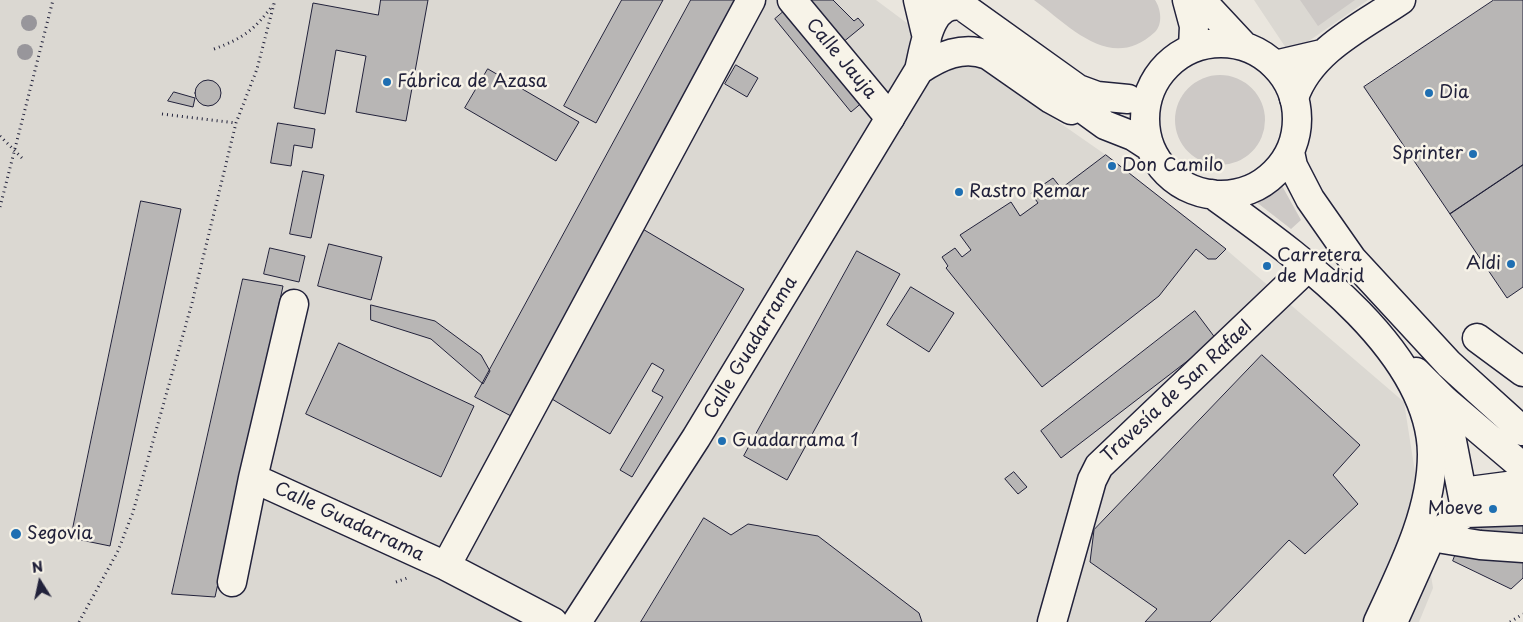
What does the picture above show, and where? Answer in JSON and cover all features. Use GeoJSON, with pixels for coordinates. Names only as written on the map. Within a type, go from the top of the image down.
{"type":"FeatureCollection","features":[{"type":"Feature","properties":{"kind":"main road","name":"Calle Guadarrama"},"geometry":{"type":"LineString","coordinates":[[446,566],[751,0]]}},
{"type":"Feature","properties":{"kind":"main road","name":"Calle Jauja"},"geometry":{"type":"LineString","coordinates":[[792,0],[890,118]]}},
{"type":"Feature","properties":{"kind":"main road"},"geometry":{"type":"LineString","coordinates":[[971,0],[1090,84],[1106,93],[1138,96]]}},
{"type":"Feature","properties":{"kind":"main road"},"geometry":{"type":"LineString","coordinates":[[1187,0],[1194,26],[1193,48]]}},
{"type":"Feature","properties":{"kind":"main road"},"geometry":{"type":"LineString","coordinates":[[1201,0],[1244,46]]}},
{"type":"Feature","properties":{"kind":"main road"},"geometry":{"type":"LineString","coordinates":[[1294,98],[1306,73],[1322,54],[1402,0]]}},
{"type":"Feature","properties":{"kind":"main road"},"geometry":{"type":"LineString","coordinates":[[931,2],[962,6],[1078,89],[1097,96],[1138,96],[1164,68],[1180,55],[1193,48],[1218,43],[1244,46],[1260,53],[1275,65],[1286,79],[1294,98],[1297,125],[1290,152],[1277,170],[1259,184],[1238,193],[1212,194],[1191,189],[1172,177],[1158,161],[1150,146],[1138,96]]}},
{"type":"Feature","properties":{"kind":"main road"},"geometry":{"type":"LineString","coordinates":[[919,70],[927,38],[936,16],[931,2]]}},
{"type":"Feature","properties":{"kind":"main road"},"geometry":{"type":"LineString","coordinates":[[931,2],[1105,125]]}},
{"type":"Feature","properties":{"kind":"main road"},"geometry":{"type":"LineString","coordinates":[[919,70],[954,52],[979,52],[988,55],[1051,99],[1105,125],[1140,139],[1150,146]]}},
{"type":"Feature","properties":{"kind":"main road"},"geometry":{"type":"LineString","coordinates":[[1275,65],[1322,54]]}},
{"type":"Feature","properties":{"kind":"main road","name":"Calle Guadarrama"},"geometry":{"type":"LineString","coordinates":[[577,622],[696,438],[919,70]]}},
{"type":"Feature","properties":{"kind":"main road"},"geometry":{"type":"LineString","coordinates":[[1290,152],[1293,166],[1310,199],[1352,259],[1449,364],[1523,432]]}},
{"type":"Feature","properties":{"kind":"main road"},"geometry":{"type":"LineString","coordinates":[[1212,194],[1308,267],[1378,333],[1444,400],[1523,467]]}},
{"type":"Feature","properties":{"kind":"main road","name":"Travesía de San Rafael"},"geometry":{"type":"LineString","coordinates":[[1052,622],[1092,480],[1099,466],[1308,267]]}},
{"type":"Feature","properties":{"kind":"main road","name":"Calle Guadarrama"},"geometry":{"type":"LineString","coordinates":[[232,582],[253,478],[294,304]]}},
{"type":"Feature","properties":{"kind":"main road"},"geometry":{"type":"LineString","coordinates":[[1378,333],[1409,375],[1422,400],[1431,434],[1432,454],[1427,496],[1420,522],[1378,622]]}},
{"type":"Feature","properties":{"kind":"main road"},"geometry":{"type":"LineString","coordinates":[[1477,338],[1523,372]]}},
{"type":"Feature","properties":{"kind":"main road"},"geometry":{"type":"LineString","coordinates":[[1444,400],[1464,503]]}},
{"type":"Feature","properties":{"kind":"main road","name":"Calle Guadarrama"},"geometry":{"type":"LineString","coordinates":[[253,478],[446,566],[552,622]]}},
{"type":"Feature","properties":{"kind":"main road"},"geometry":{"type":"LineString","coordinates":[[1393,622],[1431,537],[1464,503],[1523,484]]}},
{"type":"Feature","properties":{"kind":"main road"},"geometry":{"type":"LineString","coordinates":[[1464,503],[1523,511]]}},
{"type":"Feature","properties":{"kind":"main road"},"geometry":{"type":"LineString","coordinates":[[1431,537],[1480,545],[1523,548]]}},
{"type":"Feature","properties":{"kind":"path"},"geometry":{"type":"LineString","coordinates":[[0,207],[53,0]]}},
{"type":"Feature","properties":{"kind":"path"},"geometry":{"type":"LineString","coordinates":[[214,49],[245,36],[258,25],[275,1]]}},
{"type":"Feature","properties":{"kind":"path"},"geometry":{"type":"LineString","coordinates":[[79,622],[118,551],[133,512],[192,303],[236,123],[257,69],[275,1]]}},
{"type":"Feature","properties":{"kind":"path"},"geometry":{"type":"LineString","coordinates":[[162,114],[236,123]]}},
{"type":"Feature","properties":{"kind":"path"},"geometry":{"type":"LineString","coordinates":[[0,136],[22,158]]}},
{"type":"Feature","properties":{"kind":"path"},"geometry":{"type":"LineString","coordinates":[[1510,622],[1523,614]]}},
{"type":"Feature","properties":{"kind":"shaded area"},"geometry":{"type":"Polygon","coordinates":[[[0,0],[876,0],[927,38],[988,73],[1106,155],[1208,234],[1404,402],[1433,588],[1419,622],[0,622],[0,0]]]}},
{"type":"Feature","properties":{"kind":"shaded area"},"geometry":{"type":"Polygon","coordinates":[[[1034,0],[1155,0],[1160,12],[1160,21],[1158,29],[1139,44],[1123,48],[1107,47],[1092,42],[1077,33],[1034,0]]]}},
{"type":"Feature","properties":{"kind":"shaded area"},"geometry":{"type":"Polygon","coordinates":[[[1254,0],[1368,0],[1290,54],[1254,0]]]}},
{"type":"Feature","properties":{"kind":"shaded area"},"geometry":{"type":"Polygon","coordinates":[[[1300,0],[1355,0],[1318,26],[1300,0]]]}},
{"type":"Feature","properties":{"kind":"shaded area"},"geometry":{"type":"Polygon","coordinates":[[[1220,75],[1237,79],[1252,88],[1261,103],[1265,120],[1261,137],[1252,152],[1237,161],[1220,165],[1203,161],[1188,152],[1179,137],[1175,120],[1179,103],[1188,88],[1203,79],[1220,75]]]}},
{"type":"Feature","properties":{"kind":"shaded area"},"geometry":{"type":"Polygon","coordinates":[[[1281,184],[1301,220],[1291,229],[1255,201],[1281,184]]]}},
{"type":"Feature","properties":{"kind":"building","name":"Fábrica de Azasa"},"geometry":{"type":"Polygon","coordinates":[[[381,0],[428,0],[406,121],[356,112],[366,56],[336,50],[325,114],[294,108],[313,3],[378,15],[381,0]]]}},
{"type":"Feature","properties":{"kind":"building"},"geometry":{"type":"Polygon","coordinates":[[[622,0],[663,0],[596,123],[564,106],[622,0]]]}},
{"type":"Feature","properties":{"kind":"building"},"geometry":{"type":"Polygon","coordinates":[[[691,0],[737,0],[511,416],[475,397],[691,0]]]}},
{"type":"Feature","properties":{"kind":"building"},"geometry":{"type":"Polygon","coordinates":[[[811,0],[833,0],[854,21],[858,18],[864,25],[842,43],[811,0]]]}},
{"type":"Feature","properties":{"kind":"building"},"geometry":{"type":"Polygon","coordinates":[[[1494,0],[1523,0],[1523,165],[1450,214],[1364,87],[1494,0]]]}},
{"type":"Feature","properties":{"kind":"building"},"geometry":{"type":"Polygon","coordinates":[[[789,7],[865,100],[851,112],[775,19],[789,7]]]}},
{"type":"Feature","properties":{"kind":"building"},"geometry":{"type":"Polygon","coordinates":[[[736,65],[758,78],[747,97],[725,84],[736,65]]]}},
{"type":"Feature","properties":{"kind":"building"},"geometry":{"type":"Polygon","coordinates":[[[488,69],[579,122],[556,161],[465,108],[488,69]]]}},
{"type":"Feature","properties":{"kind":"building"},"geometry":{"type":"Polygon","coordinates":[[[208,80],[217,84],[221,93],[217,102],[208,106],[199,102],[195,93],[199,84],[208,80]]]}},
{"type":"Feature","properties":{"kind":"building"},"geometry":{"type":"Polygon","coordinates":[[[174,92],[195,98],[193,107],[168,101],[174,92]]]}},
{"type":"Feature","properties":{"kind":"building"},"geometry":{"type":"Polygon","coordinates":[[[278,123],[315,129],[312,148],[294,145],[291,166],[271,163],[278,123]]]}},
{"type":"Feature","properties":{"kind":"building"},"geometry":{"type":"Polygon","coordinates":[[[1106,155],[1226,249],[1216,259],[1208,259],[1196,249],[1159,296],[1042,387],[946,268],[948,266],[942,257],[955,248],[962,257],[971,250],[960,235],[1011,202],[1020,216],[1038,203],[1031,193],[1053,178],[1061,188],[1106,155]]]}},
{"type":"Feature","properties":{"kind":"building"},"geometry":{"type":"Polygon","coordinates":[[[1523,165],[1523,287],[1507,298],[1450,214],[1523,165]]]}},
{"type":"Feature","properties":{"kind":"building"},"geometry":{"type":"Polygon","coordinates":[[[303,171],[324,175],[311,238],[290,234],[303,171]]]}},
{"type":"Feature","properties":{"kind":"building"},"geometry":{"type":"Polygon","coordinates":[[[141,201],[181,209],[110,546],[71,538],[141,201]]]}},
{"type":"Feature","properties":{"kind":"building"},"geometry":{"type":"Polygon","coordinates":[[[641,228],[744,289],[632,477],[620,470],[663,397],[652,391],[664,370],[652,363],[610,434],[542,393],[641,228]]]}},
{"type":"Feature","properties":{"kind":"building"},"geometry":{"type":"Polygon","coordinates":[[[329,244],[382,257],[371,300],[318,286],[329,244]]]}},
{"type":"Feature","properties":{"kind":"building"},"geometry":{"type":"Polygon","coordinates":[[[270,248],[305,256],[299,282],[264,274],[270,248]]]}},
{"type":"Feature","properties":{"kind":"building"},"geometry":{"type":"Polygon","coordinates":[[[857,251],[900,274],[787,480],[744,456],[857,251]]]}},
{"type":"Feature","properties":{"kind":"building"},"geometry":{"type":"Polygon","coordinates":[[[243,279],[283,286],[215,597],[172,594],[243,279]]]}},
{"type":"Feature","properties":{"kind":"building"},"geometry":{"type":"Polygon","coordinates":[[[911,287],[954,313],[929,352],[887,325],[911,287]]]}},
{"type":"Feature","properties":{"kind":"building"},"geometry":{"type":"Polygon","coordinates":[[[371,305],[435,321],[481,355],[490,371],[483,384],[431,339],[371,320],[371,305]]]}},
{"type":"Feature","properties":{"kind":"building"},"geometry":{"type":"Polygon","coordinates":[[[1195,311],[1216,339],[1061,458],[1041,431],[1195,311]]]}},
{"type":"Feature","properties":{"kind":"building"},"geometry":{"type":"Polygon","coordinates":[[[339,343],[474,406],[441,477],[306,414],[339,343]]]}},
{"type":"Feature","properties":{"kind":"building"},"geometry":{"type":"Polygon","coordinates":[[[1262,355],[1360,445],[1333,475],[1358,504],[1305,554],[1289,540],[1210,622],[1145,622],[1157,609],[1090,562],[1094,530],[1262,355]]]}},
{"type":"Feature","properties":{"kind":"building"},"geometry":{"type":"Polygon","coordinates":[[[1014,472],[1027,487],[1018,494],[1005,479],[1014,472]]]}},
{"type":"Feature","properties":{"kind":"building"},"geometry":{"type":"Polygon","coordinates":[[[1479,494],[1523,494],[1523,578],[1511,589],[1453,561],[1479,494]]]}},
{"type":"Feature","properties":{"kind":"building"},"geometry":{"type":"Polygon","coordinates":[[[704,518],[731,535],[748,524],[818,536],[919,613],[922,622],[641,622],[704,518]]]}},
{"type":"Feature","properties":{"kind":"place","name":"Fábrica de Azasa"},"geometry":{"type":"Point","coordinates":[387,82]}},
{"type":"Feature","properties":{"kind":"place","name":"Dia"},"geometry":{"type":"Point","coordinates":[1429,93]}},
{"type":"Feature","properties":{"kind":"place","name":"Sprinter"},"geometry":{"type":"Point","coordinates":[1473,154]}},
{"type":"Feature","properties":{"kind":"place","name":"Don Camilo"},"geometry":{"type":"Point","coordinates":[1112,166]}},
{"type":"Feature","properties":{"kind":"place","name":"Rastro Remar"},"geometry":{"type":"Point","coordinates":[959,192]}},
{"type":"Feature","properties":{"kind":"place","name":"Aldi"},"geometry":{"type":"Point","coordinates":[1511,264]}},
{"type":"Feature","properties":{"kind":"place","name":"Carretera de Madrid"},"geometry":{"type":"Point","coordinates":[1267,266]}},
{"type":"Feature","properties":{"kind":"place","name":"Guadarrama 1"},"geometry":{"type":"Point","coordinates":[722,441]}},
{"type":"Feature","properties":{"kind":"place","name":"Moeve"},"geometry":{"type":"Point","coordinates":[1493,509]}},
{"type":"Feature","properties":{"kind":"place","name":"Segovia"},"geometry":{"type":"Point","coordinates":[16,534]}}]}
